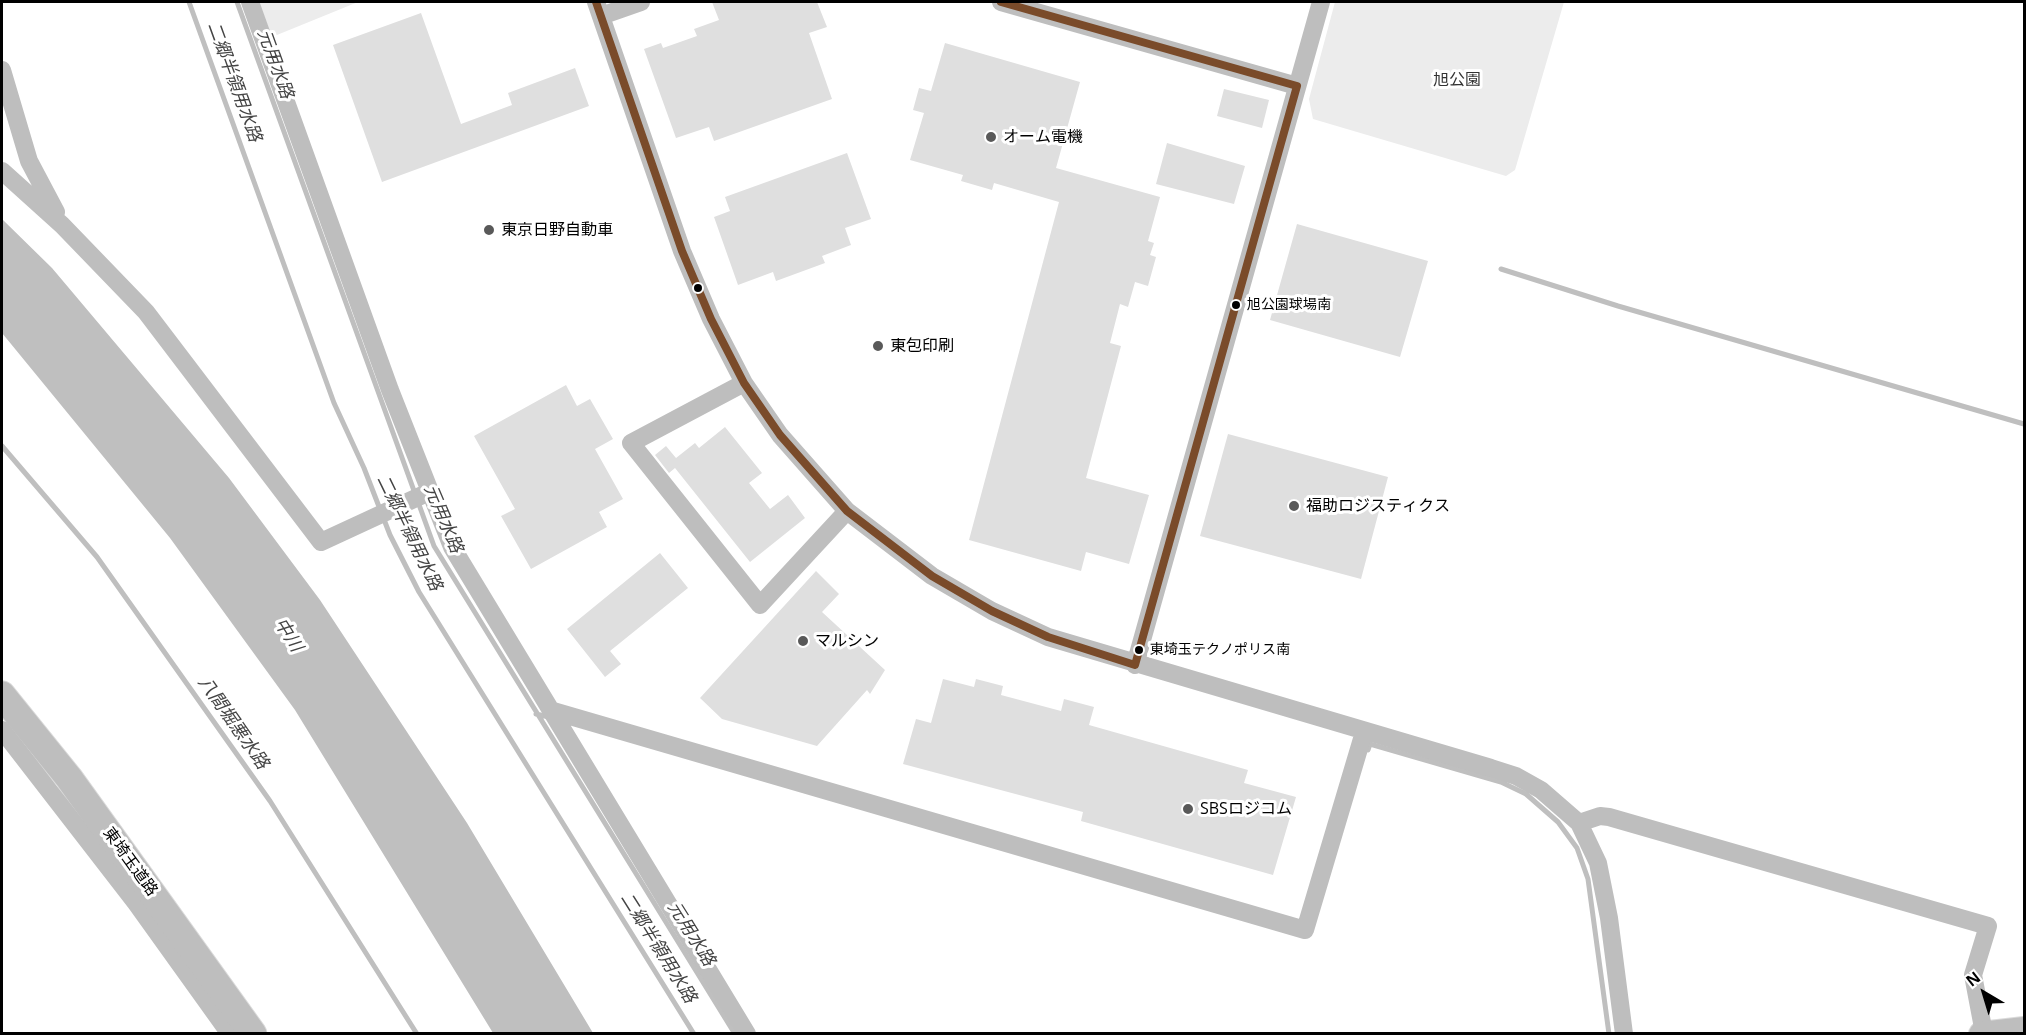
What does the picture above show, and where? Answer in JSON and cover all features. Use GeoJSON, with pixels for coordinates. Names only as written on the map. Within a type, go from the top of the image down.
{"type":"FeatureCollection","features":[{"type":"Feature","properties":{"kind":"highway","name":"東埼玉道路"},"geometry":{"type":"LineString","coordinates":[[2,695],[69,778],[253,1034]]}},
{"type":"Feature","properties":{"kind":"main road"},"geometry":{"type":"LineString","coordinates":[[1983,1033],[2025,1029]]}},
{"type":"Feature","properties":{"kind":"street"},"geometry":{"type":"LineString","coordinates":[[250,2],[429,492],[452,547],[747,1034]]}},
{"type":"Feature","properties":{"kind":"street"},"geometry":{"type":"LineString","coordinates":[[641,2],[598,9],[681,251],[711,319],[744,383],[788,444],[847,511],[932,576],[992,611],[1048,637],[1135,665],[1516,776],[1548,796],[1578,823],[1598,863],[1609,918],[1624,1034]]}},
{"type":"Feature","properties":{"kind":"street"},"geometry":{"type":"LineString","coordinates":[[1001,2],[1297,86]]}},
{"type":"Feature","properties":{"kind":"street"},"geometry":{"type":"LineString","coordinates":[[1135,665],[1321,2]]}},
{"type":"Feature","properties":{"kind":"street"},"geometry":{"type":"LineString","coordinates":[[2,70],[29,161],[62,225]]}},
{"type":"Feature","properties":{"kind":"street"},"geometry":{"type":"LineString","coordinates":[[2,171],[62,225],[146,312],[321,542],[429,492]]}},
{"type":"Feature","properties":{"kind":"street"},"geometry":{"type":"LineString","coordinates":[[744,383],[632,443],[759,605],[847,511]]}},
{"type":"Feature","properties":{"kind":"street"},"geometry":{"type":"LineString","coordinates":[[553,711],[1305,930],[1365,732]]}},
{"type":"Feature","properties":{"kind":"street"},"geometry":{"type":"LineString","coordinates":[[2,730],[136,903],[230,1034]]}},
{"type":"Feature","properties":{"kind":"street"},"geometry":{"type":"LineString","coordinates":[[1578,823],[1600,816],[1609,817],[1988,926],[1973,975],[1983,1033]]}},
{"type":"Feature","properties":{"kind":"green space"},"geometry":{"type":"Polygon","coordinates":[[[259,2],[358,2],[272,37],[259,2]]]}},
{"type":"Feature","properties":{"kind":"green space","name":"旭公園"},"geometry":{"type":"Polygon","coordinates":[[[1335,2],[1564,2],[1515,170],[1506,176],[1313,119],[1309,99],[1335,2]]]}},
{"type":"Feature","properties":{"kind":"water","name":"中川"},"geometry":{"type":"Polygon","coordinates":[[[2,219],[52,268],[229,478],[320,600],[467,823],[593,1033],[493,1033],[295,710],[170,538],[2,333],[2,219]]]}},
{"type":"Feature","properties":{"kind":"building"},"geometry":{"type":"Polygon","coordinates":[[[712,2],[817,2],[827,27],[809,33],[832,99],[714,141],[709,127],[676,138],[644,49],[661,43],[663,48],[697,36],[694,29],[719,20],[712,2]]]}},
{"type":"Feature","properties":{"kind":"building"},"geometry":{"type":"Polygon","coordinates":[[[421,13],[461,124],[512,105],[508,93],[575,68],[589,106],[382,182],[333,45],[421,13]]]}},
{"type":"Feature","properties":{"kind":"building"},"geometry":{"type":"Polygon","coordinates":[[[945,43],[1080,82],[1056,168],[1160,197],[1148,241],[1154,243],[1150,255],[1156,257],[1148,286],[1135,282],[1128,307],[1120,304],[1110,343],[1121,346],[1086,478],[1149,495],[1129,564],[1086,552],[1081,571],[969,540],[1059,202],[994,183],[992,190],[961,181],[963,175],[910,160],[924,113],[913,110],[919,88],[931,91],[945,43]]]}},
{"type":"Feature","properties":{"kind":"building"},"geometry":{"type":"Polygon","coordinates":[[[1224,89],[1269,100],[1262,128],[1217,116],[1224,89]]]}},
{"type":"Feature","properties":{"kind":"building"},"geometry":{"type":"Polygon","coordinates":[[[1167,143],[1245,166],[1234,204],[1156,184],[1167,143]]]}},
{"type":"Feature","properties":{"kind":"building"},"geometry":{"type":"Polygon","coordinates":[[[847,153],[871,219],[845,228],[851,245],[822,256],[825,263],[776,281],[773,272],[738,285],[714,217],[730,211],[725,197],[847,153]]]}},
{"type":"Feature","properties":{"kind":"building"},"geometry":{"type":"Polygon","coordinates":[[[1297,224],[1428,261],[1400,357],[1270,320],[1297,224]]]}},
{"type":"Feature","properties":{"kind":"building"},"geometry":{"type":"Polygon","coordinates":[[[566,385],[577,406],[590,399],[613,439],[595,449],[623,499],[599,512],[607,527],[531,569],[501,516],[515,509],[474,436],[566,385]]]}},
{"type":"Feature","properties":{"kind":"building"},"geometry":{"type":"Polygon","coordinates":[[[725,427],[762,473],[749,483],[770,509],[788,495],[805,518],[750,562],[675,468],[669,473],[655,455],[666,446],[676,458],[695,443],[699,448],[725,427]]]}},
{"type":"Feature","properties":{"kind":"building","name":"福助ロジスティクス"},"geometry":{"type":"Polygon","coordinates":[[[1228,434],[1388,477],[1361,579],[1200,536],[1228,434]]]}},
{"type":"Feature","properties":{"kind":"building"},"geometry":{"type":"Polygon","coordinates":[[[660,553],[688,588],[610,651],[621,664],[605,677],[567,629],[660,553]]]}},
{"type":"Feature","properties":{"kind":"building","name":"マルシン"},"geometry":{"type":"Polygon","coordinates":[[[816,571],[839,594],[822,612],[885,670],[870,694],[867,690],[817,746],[722,719],[700,698],[816,571]]]}},
{"type":"Feature","properties":{"kind":"building"},"geometry":{"type":"Polygon","coordinates":[[[943,679],[974,687],[976,679],[1003,686],[1001,695],[1061,711],[1064,699],[1094,707],[1089,725],[1248,770],[1244,783],[1296,797],[1273,875],[1081,821],[1083,812],[903,764],[916,719],[931,723],[943,679]]]}},
{"type":"Feature","properties":{"kind":"waterway","name":"二郷半領用水路"},"geometry":{"type":"LineString","coordinates":[[189,2],[334,403],[364,468],[390,535],[419,592],[694,1034]]}},
{"type":"Feature","properties":{"kind":"waterway","name":"元用水路"},"geometry":{"type":"LineString","coordinates":[[237,2],[434,546],[735,1034]]}},
{"type":"Feature","properties":{"kind":"waterway"},"geometry":{"type":"LineString","coordinates":[[1501,269],[1618,306],[2024,424]]}},
{"type":"Feature","properties":{"kind":"waterway","name":"八間堀悪水路"},"geometry":{"type":"LineString","coordinates":[[2,446],[97,557],[270,801],[417,1034]]}},
{"type":"Feature","properties":{"kind":"waterway","name":"元用水路"},"geometry":{"type":"LineString","coordinates":[[536,714],[549,717]]}},
{"type":"Feature","properties":{"kind":"waterway"},"geometry":{"type":"LineString","coordinates":[[1368,750],[1370,744],[1501,782],[1526,794],[1558,822],[1577,848],[1588,879],[1609,1034]]}},
{"type":"Feature","properties":{"kind":"transit line"},"geometry":{"type":"LineString","coordinates":[[596,2],[682,251],[711,319],[744,383],[780,435],[847,511],[932,576],[992,611],[1048,637],[1135,665],[1297,86],[1001,2]]}},
{"type":"Feature","properties":{"kind":"place","name":"オーム電機"},"geometry":{"type":"Point","coordinates":[991,137]}},
{"type":"Feature","properties":{"kind":"place","name":"東京日野自動車"},"geometry":{"type":"Point","coordinates":[489,230]}},
{"type":"Feature","properties":{"kind":"place","name":"旭公園球場南"},"geometry":{"type":"Point","coordinates":[1236,305]}},
{"type":"Feature","properties":{"kind":"place","name":"東包印刷"},"geometry":{"type":"Point","coordinates":[878,346]}},
{"type":"Feature","properties":{"kind":"place","name":"福助ロジスティクス"},"geometry":{"type":"Point","coordinates":[1294,506]}},
{"type":"Feature","properties":{"kind":"place","name":"マルシン"},"geometry":{"type":"Point","coordinates":[803,641]}},
{"type":"Feature","properties":{"kind":"place","name":"東埼玉テクノポリス南"},"geometry":{"type":"Point","coordinates":[1139,650]}},
{"type":"Feature","properties":{"kind":"place","name":"SBSロジコム"},"geometry":{"type":"Point","coordinates":[1188,809]}}]}
